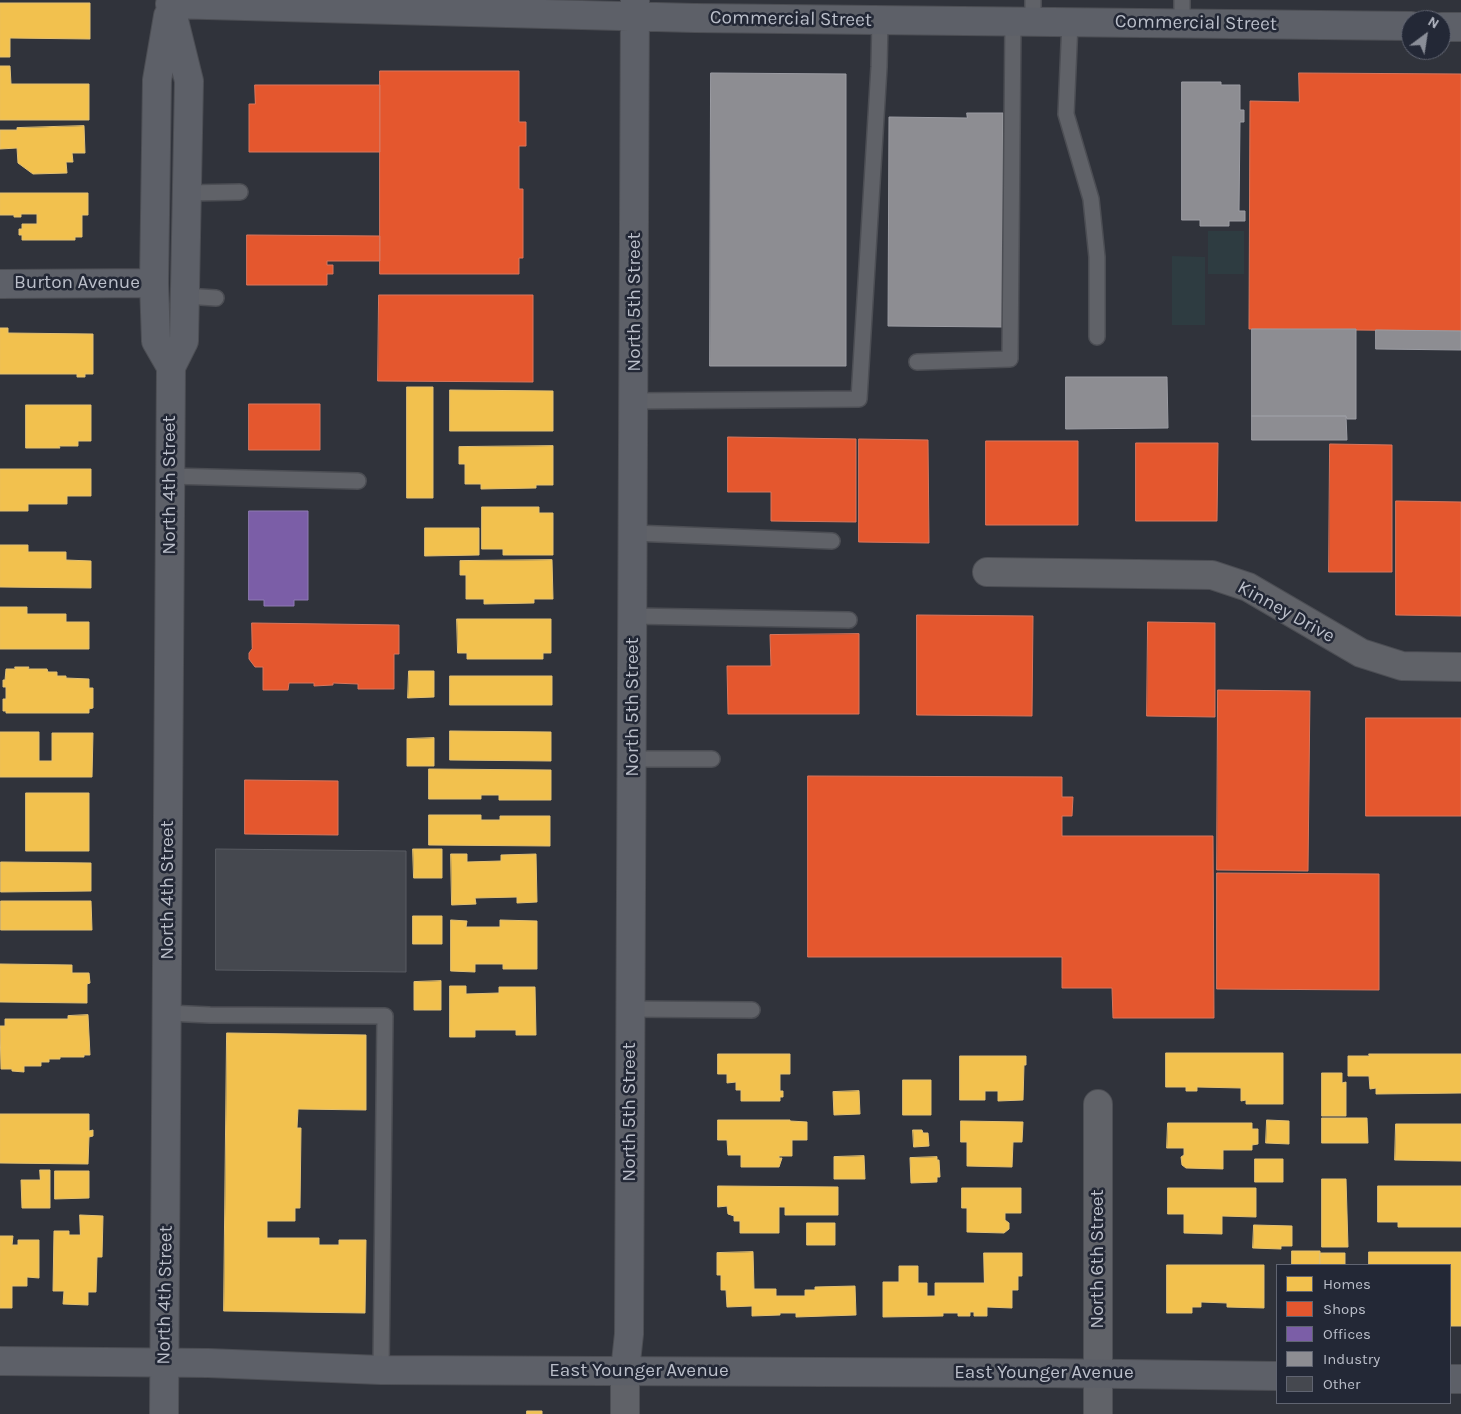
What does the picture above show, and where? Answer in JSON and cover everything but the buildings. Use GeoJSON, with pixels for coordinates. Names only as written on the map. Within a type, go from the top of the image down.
{"type":"FeatureCollection","features":[{"type":"Feature","properties":{"kind":"street","name":"Commercial Street"},"geometry":{"type":"LineString","coordinates":[[170,2],[636,8],[880,20],[1026,14],[1070,22],[1182,12],[1401,25]]}},
{"type":"Feature","properties":{"kind":"street","name":"North 4th Street"},"geometry":{"type":"LineString","coordinates":[[170,2],[189,81],[184,341],[170,367]]}},
{"type":"Feature","properties":{"kind":"street","name":"North 4th Street"},"geometry":{"type":"LineString","coordinates":[[164,1414],[170,367],[156,341],[154,283],[157,80],[170,2]]}},
{"type":"Feature","properties":{"kind":"street","name":"North 5th Street"},"geometry":{"type":"LineString","coordinates":[[625,1414],[625,1371],[629,1334],[636,8]]}},
{"type":"Feature","properties":{"kind":"street","name":"Burton Avenue"},"geometry":{"type":"LineString","coordinates":[[0,284],[154,283]]}},
{"type":"Feature","properties":{"kind":"street","name":"Kinney Drive"},"geometry":{"type":"LineString","coordinates":[[987,572],[1212,575],[1248,587],[1361,653],[1402,666],[1461,666]]}},
{"type":"Feature","properties":{"kind":"street","name":"North 6th Street"},"geometry":{"type":"LineString","coordinates":[[1098,1104],[1098,1414]]}},
{"type":"Feature","properties":{"kind":"street","name":"East Younger Avenue"},"geometry":{"type":"LineString","coordinates":[[0,1361],[165,1362],[381,1370],[1098,1373],[1276,1376]]}},
{"type":"Feature","properties":{"kind":"lane"},"geometry":{"type":"LineString","coordinates":[[917,362],[1010,359],[1026,14]]}},
{"type":"Feature","properties":{"kind":"lane"},"geometry":{"type":"LineString","coordinates":[[634,401],[859,399],[880,20]]}},
{"type":"Feature","properties":{"kind":"lane"},"geometry":{"type":"LineString","coordinates":[[1070,22],[1066,114],[1091,199],[1097,258],[1096,336]]}},
{"type":"Feature","properties":{"kind":"lane"},"geometry":{"type":"LineString","coordinates":[[187,193],[240,192]]}},
{"type":"Feature","properties":{"kind":"lane"},"geometry":{"type":"LineString","coordinates":[[185,296],[216,298]]}},
{"type":"Feature","properties":{"kind":"lane"},"geometry":{"type":"LineString","coordinates":[[170,476],[358,482]]}},
{"type":"Feature","properties":{"kind":"lane"},"geometry":{"type":"LineString","coordinates":[[633,533],[832,541]]}},
{"type":"Feature","properties":{"kind":"lane"},"geometry":{"type":"LineString","coordinates":[[633,616],[848,620]]}},
{"type":"Feature","properties":{"kind":"lane"},"geometry":{"type":"LineString","coordinates":[[632,759],[712,759]]}},
{"type":"Feature","properties":{"kind":"lane"},"geometry":{"type":"LineString","coordinates":[[631,1010],[752,1010]]}},
{"type":"Feature","properties":{"kind":"lane"},"geometry":{"type":"LineString","coordinates":[[167,1013],[385,1016],[381,1370]]}},
{"type":"Feature","properties":{"kind":"shaded area"},"geometry":{"type":"Polygon","coordinates":[[[1208,231],[1244,231],[1244,274],[1208,274],[1208,231]]]}},
{"type":"Feature","properties":{"kind":"shaded area"},"geometry":{"type":"Polygon","coordinates":[[[1172,256],[1205,257],[1205,325],[1172,325],[1172,256]]]}}]}
